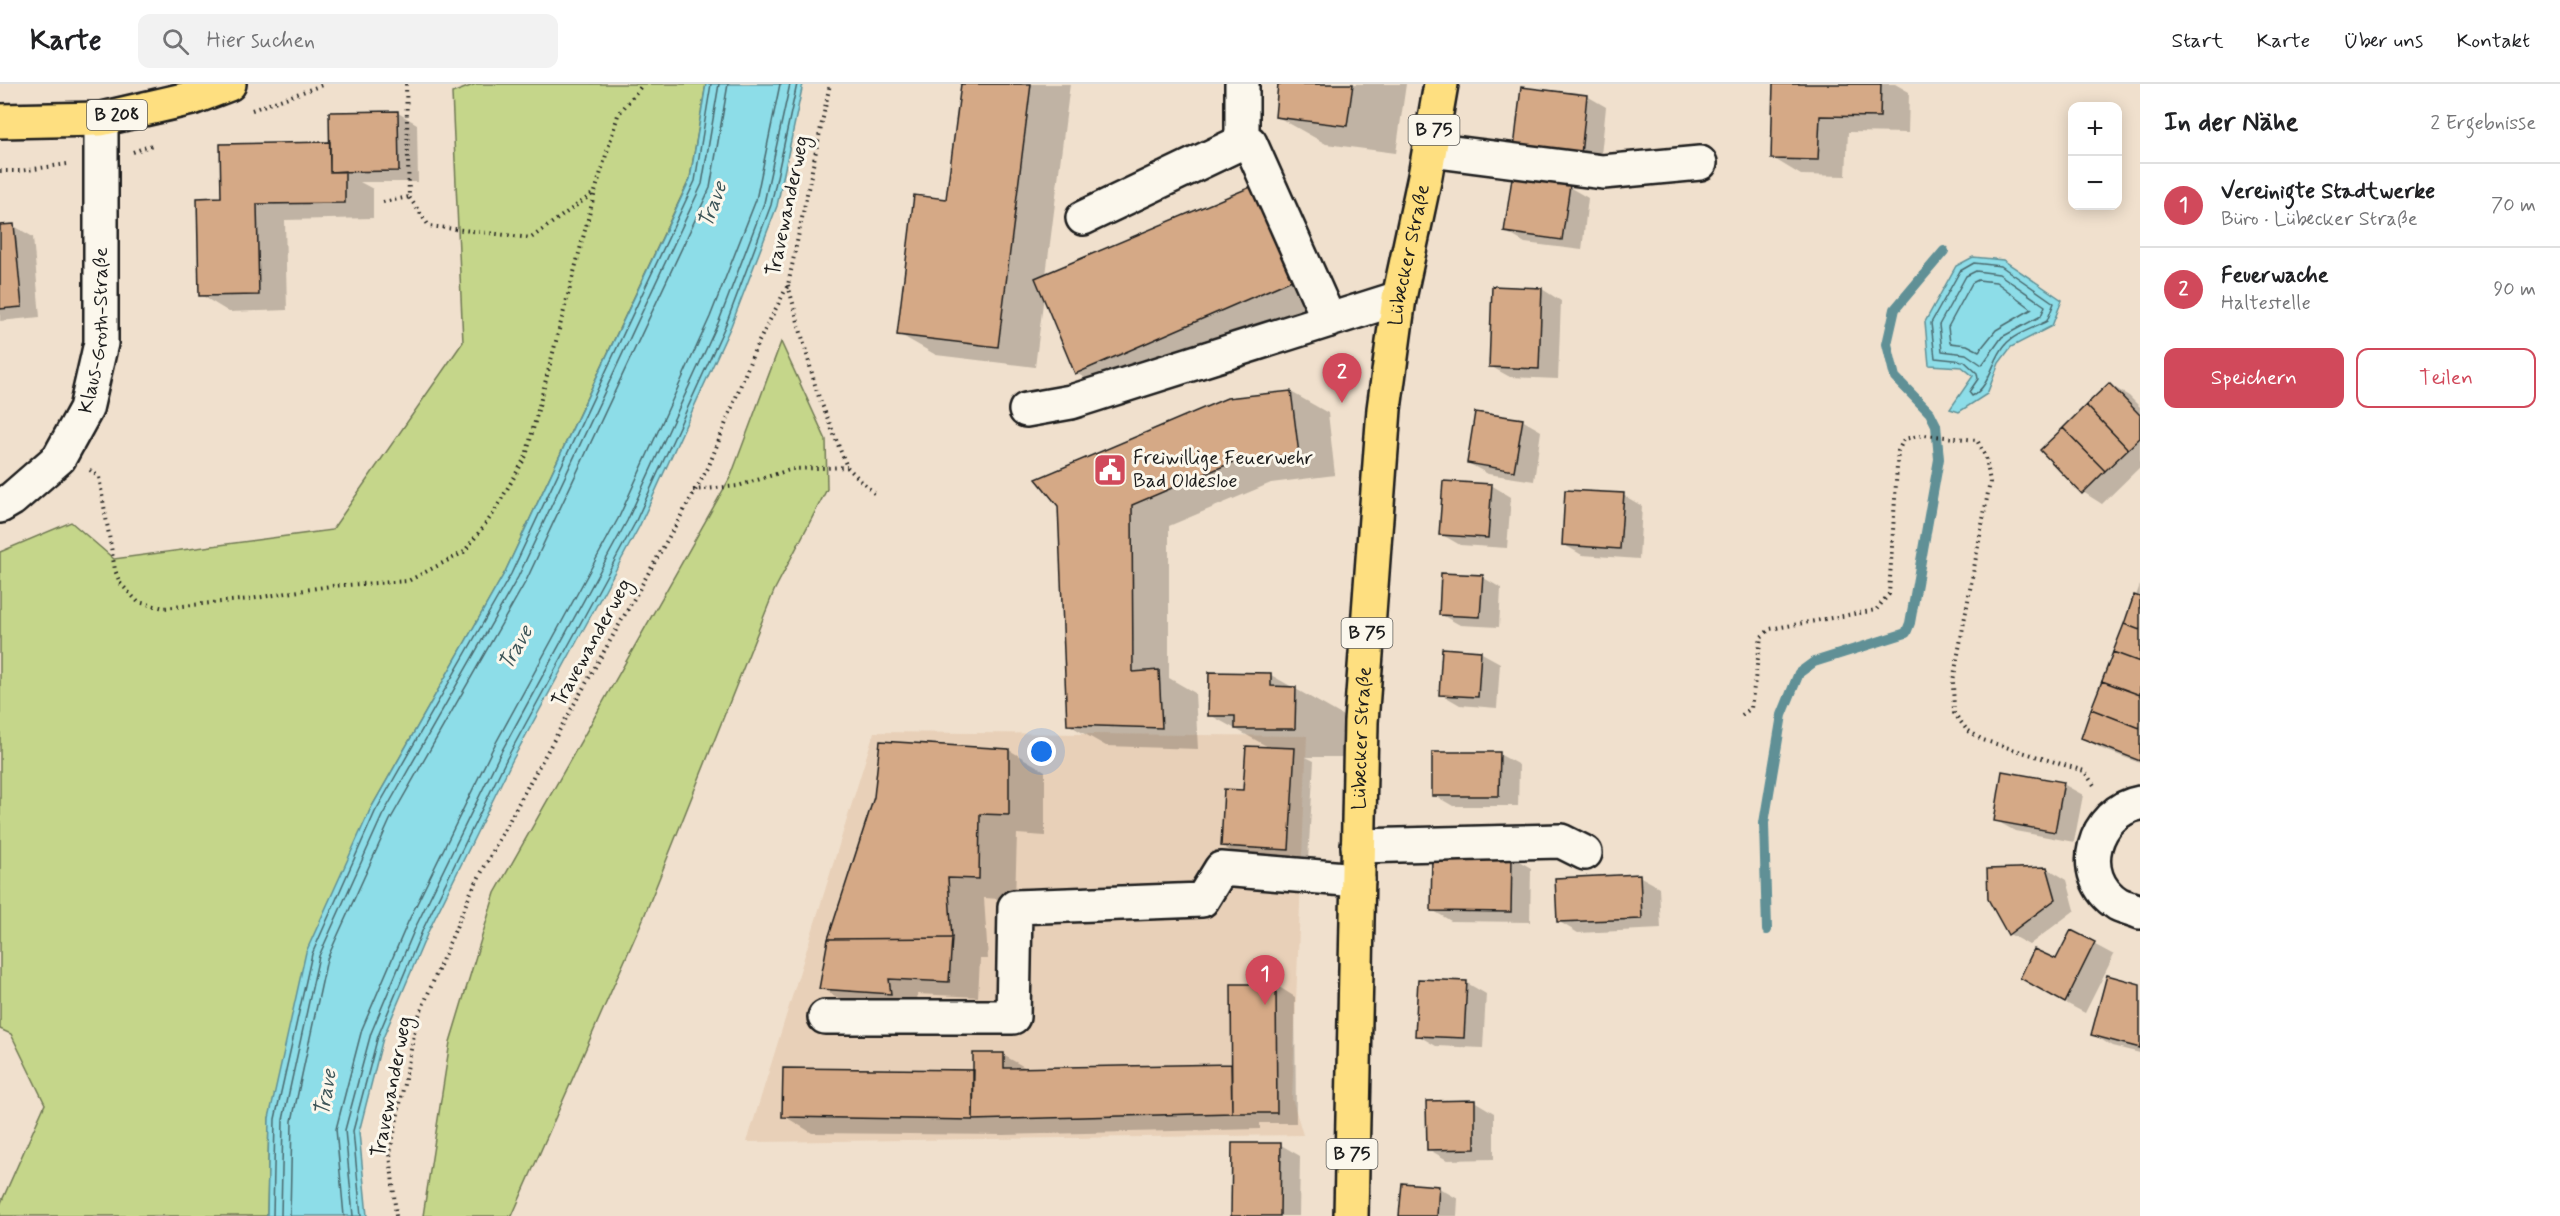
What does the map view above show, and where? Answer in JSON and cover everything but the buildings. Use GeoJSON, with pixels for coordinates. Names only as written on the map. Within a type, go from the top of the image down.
{"type":"FeatureCollection","features":[{"type":"Feature","properties":{"kind":"main road","name":"B 208"},"geometry":{"type":"LineString","coordinates":[[0,121],[101,119],[192,98],[229,84]]}},
{"type":"Feature","properties":{"kind":"main road","name":"Lübecker Straße"},"geometry":{"type":"LineString","coordinates":[[1351,1216],[1361,722],[1383,421],[1400,298],[1441,84]]}},
{"type":"Feature","properties":{"kind":"street"},"geometry":{"type":"LineString","coordinates":[[1242,84],[1242,142]]}},
{"type":"Feature","properties":{"kind":"street","name":"Klaus-Groth-Straße"},"geometry":{"type":"LineString","coordinates":[[0,506],[12,499],[53,463],[64,449],[86,409],[101,343],[101,119]]}},
{"type":"Feature","properties":{"kind":"street"},"geometry":{"type":"LineString","coordinates":[[1083,218],[1242,142],[1250,143],[1329,320]]}},
{"type":"Feature","properties":{"kind":"street"},"geometry":{"type":"LineString","coordinates":[[1430,150],[1603,172],[1700,164]]}},
{"type":"Feature","properties":{"kind":"street"},"geometry":{"type":"LineString","coordinates":[[1026,410],[1071,402],[1400,298]]}},
{"type":"Feature","properties":{"kind":"street"},"geometry":{"type":"LineString","coordinates":[[2127,808],[2103,824],[2094,847],[2094,868],[2102,887],[2117,903],[2140,912]]}},
{"type":"Feature","properties":{"kind":"street"},"geometry":{"type":"LineString","coordinates":[[1358,846],[1561,841],[1585,853]]}},
{"type":"Feature","properties":{"kind":"street"},"geometry":{"type":"LineString","coordinates":[[825,1017],[1012,1017],[1015,907],[1202,900],[1221,869],[1358,880]]}},
{"type":"Feature","properties":{"kind":"path"},"geometry":{"type":"LineString","coordinates":[[406,84],[410,197],[429,226],[531,238],[596,192]]}},
{"type":"Feature","properties":{"kind":"path"},"geometry":{"type":"LineString","coordinates":[[64,449],[99,477],[115,570],[120,583],[138,602],[164,608],[250,599],[330,586],[408,581],[464,552],[493,514],[526,456],[618,115],[643,84]]}},
{"type":"Feature","properties":{"kind":"path","name":"Travewanderweg"},"geometry":{"type":"LineString","coordinates":[[396,1216],[390,1153],[417,1020],[471,892],[693,490],[708,468],[755,349],[788,285],[830,84]]}},
{"type":"Feature","properties":{"kind":"path"},"geometry":{"type":"LineString","coordinates":[[383,202],[410,197]]}},
{"type":"Feature","properties":{"kind":"path"},"geometry":{"type":"LineString","coordinates":[[788,285],[817,392],[848,467],[876,495]]}},
{"type":"Feature","properties":{"kind":"path"},"geometry":{"type":"LineString","coordinates":[[1742,715],[1751,708],[1761,637],[1770,629],[1876,610],[1889,594],[1898,451],[1904,439],[1924,435],[1977,440],[1986,458],[1990,482],[1953,681],[1954,713],[1967,730],[1983,740],[2084,771],[2127,808]]}},
{"type":"Feature","properties":{"kind":"path"},"geometry":{"type":"LineString","coordinates":[[693,490],[738,486],[792,469],[848,467]]}},
{"type":"Feature","properties":{"kind":"shaded area"},"geometry":{"type":"Polygon","coordinates":[[[874,732],[1307,736],[1292,1098],[1303,1135],[747,1142],[874,732]]]}},
{"type":"Feature","properties":{"kind":"green space"},"geometry":{"type":"Polygon","coordinates":[[[476,84],[706,84],[690,178],[505,572],[370,810],[269,1118],[267,1216],[0,1216],[0,1205],[45,1104],[11,1034],[0,1029],[0,552],[71,522],[114,559],[332,530],[463,342],[452,93],[476,84]]]}},
{"type":"Feature","properties":{"kind":"green space"},"geometry":{"type":"Polygon","coordinates":[[[781,342],[826,440],[827,489],[774,591],[643,919],[512,1216],[423,1216],[450,1042],[495,893],[731,476],[781,342]]]}},
{"type":"Feature","properties":{"kind":"water","name":"Trave"},"geometry":{"type":"Polygon","coordinates":[[[706,84],[803,84],[777,206],[731,326],[639,527],[512,761],[428,932],[383,1038],[359,1132],[367,1216],[267,1216],[269,1118],[306,952],[370,810],[505,572],[690,179],[706,84]]]}},
{"type":"Feature","properties":{"kind":"water"},"geometry":{"type":"Polygon","coordinates":[[[1973,257],[2003,260],[2062,300],[2052,326],[2011,347],[1999,363],[1987,394],[1959,412],[1950,409],[1973,376],[1962,367],[1929,365],[1925,322],[1956,266],[1973,257]]]}},
{"type":"Feature","properties":{"kind":"waterway"},"geometry":{"type":"LineString","coordinates":[[1767,930],[1764,823],[1782,715],[1799,673],[1814,662],[1906,633],[1910,623],[1939,459],[1936,425],[1930,413],[1895,377],[1887,344],[1895,309],[1944,251]]}},
{"type":"Feature","properties":{"kind":"place","name":"Feuerwache"},"geometry":{"type":"Point","coordinates":[1342,403]}},
{"type":"Feature","properties":{"kind":"place","name":"Freiwillige Feuerwehr Bad Oldesloe"},"geometry":{"type":"Point","coordinates":[1110,470]}},
{"type":"Feature","properties":{"kind":"place","name":"Vereinigte Stadtwerke"},"geometry":{"type":"Point","coordinates":[1265,1005]}}]}
